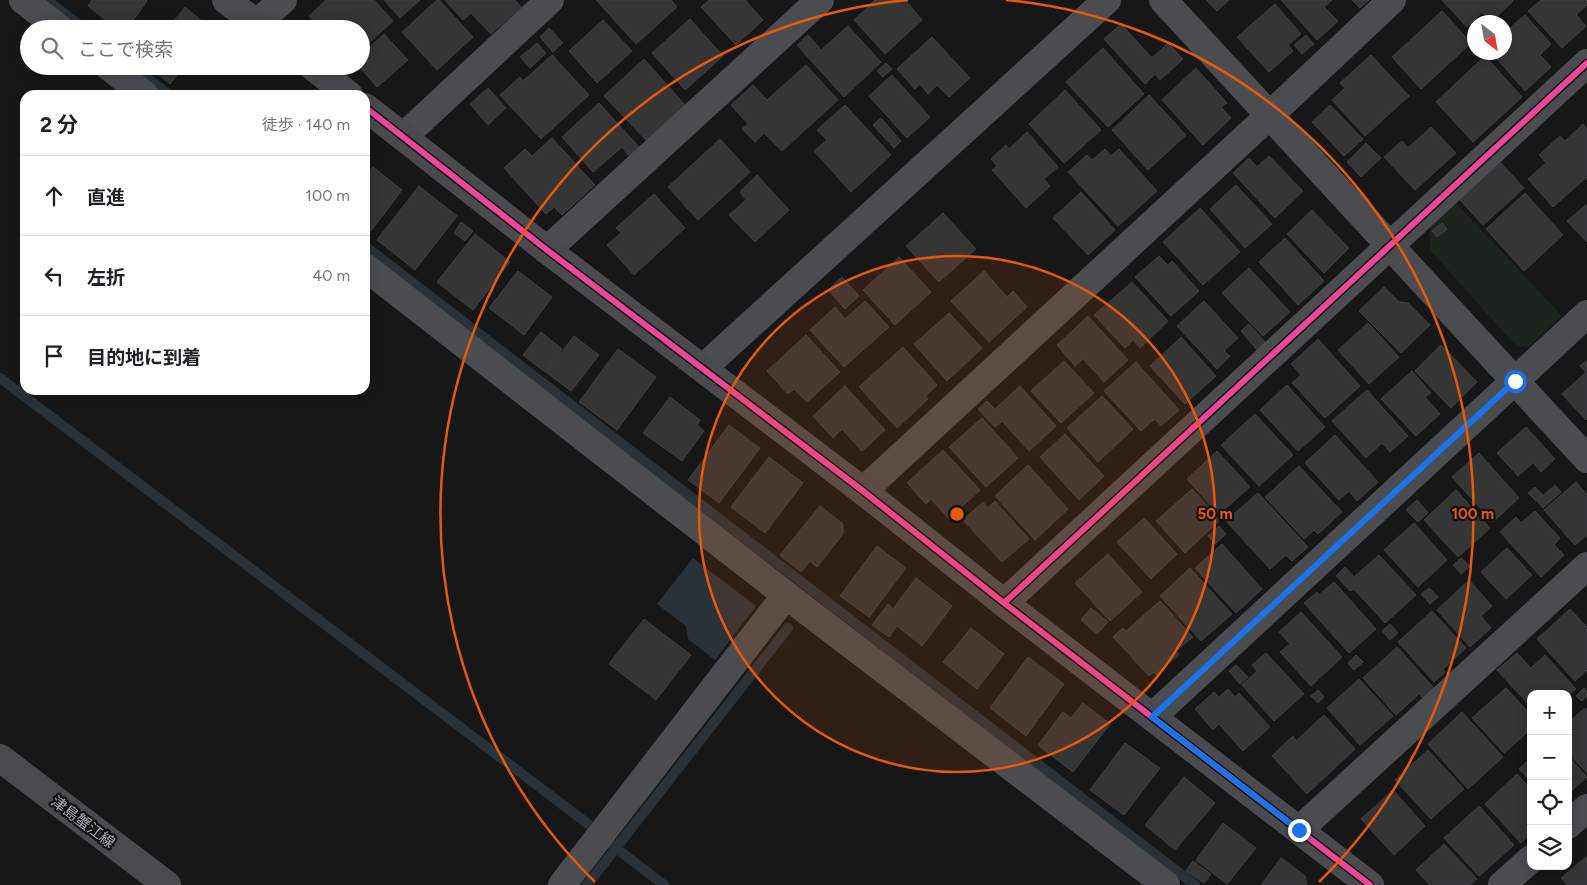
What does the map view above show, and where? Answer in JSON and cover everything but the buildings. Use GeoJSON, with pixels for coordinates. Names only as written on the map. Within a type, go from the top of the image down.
{"type":"FeatureCollection","features":[{"type":"Feature","properties":{"kind":"street"},"geometry":{"type":"LineString","coordinates":[[23,0],[49,20]]}},
{"type":"Feature","properties":{"kind":"street"},"geometry":{"type":"LineString","coordinates":[[226,0],[253,20]]}},
{"type":"Feature","properties":{"kind":"street"},"geometry":{"type":"LineString","coordinates":[[266,20],[282,0]]}},
{"type":"Feature","properties":{"kind":"street"},"geometry":{"type":"LineString","coordinates":[[403,137],[550,0]]}},
{"type":"Feature","properties":{"kind":"street"},"geometry":{"type":"LineString","coordinates":[[548,250],[820,0]]}},
{"type":"Feature","properties":{"kind":"street"},"geometry":{"type":"LineString","coordinates":[[702,368],[1107,0]]}},
{"type":"Feature","properties":{"kind":"street"},"geometry":{"type":"LineString","coordinates":[[1163,0],[1587,459]]}},
{"type":"Feature","properties":{"kind":"street"},"geometry":{"type":"LineString","coordinates":[[863,491],[1392,0]]}},
{"type":"Feature","properties":{"kind":"street"},"geometry":{"type":"LineString","coordinates":[[1004,603],[1587,63]]}},
{"type":"Feature","properties":{"kind":"street"},"geometry":{"type":"LineString","coordinates":[[119,75],[139,90]]}},
{"type":"Feature","properties":{"kind":"street"},"geometry":{"type":"LineString","coordinates":[[323,75],[343,90]]}},
{"type":"Feature","properties":{"kind":"street"},"geometry":{"type":"LineString","coordinates":[[370,111],[1370,885]]}},
{"type":"Feature","properties":{"kind":"street"},"geometry":{"type":"LineString","coordinates":[[370,271],[786,595],[1166,885]]}},
{"type":"Feature","properties":{"kind":"street"},"geometry":{"type":"LineString","coordinates":[[1152,717],[1587,314]]}},
{"type":"Feature","properties":{"kind":"street"},"geometry":{"type":"LineString","coordinates":[[1299,830],[1587,566]]}},
{"type":"Feature","properties":{"kind":"street"},"geometry":{"type":"LineString","coordinates":[[562,885],[786,595]]}},
{"type":"Feature","properties":{"kind":"street","name":"津島蟹江線"},"geometry":{"type":"LineString","coordinates":[[0,758],[167,885]]}},
{"type":"Feature","properties":{"kind":"street"},"geometry":{"type":"LineString","coordinates":[[1572,821],[1587,808]]}},
{"type":"Feature","properties":{"kind":"street"},"geometry":{"type":"LineString","coordinates":[[1502,885],[1527,863]]}},
{"type":"Feature","properties":{"kind":"shaded area"},"geometry":{"type":"Polygon","coordinates":[[[1456,203],[1562,316],[1530,346],[1517,347],[1430,250],[1430,225],[1456,203]]]}},
{"type":"Feature","properties":{"kind":"shaded area"},"geometry":{"type":"Polygon","coordinates":[[[693,558],[756,606],[715,660],[688,639],[686,626],[657,604],[693,558]]]}},
{"type":"Feature","properties":{"kind":"waterway"},"geometry":{"type":"LineString","coordinates":[[47,0],[73,20]]}},
{"type":"Feature","properties":{"kind":"waterway"},"geometry":{"type":"LineString","coordinates":[[143,75],[163,90]]}},
{"type":"Feature","properties":{"kind":"waterway"},"geometry":{"type":"LineString","coordinates":[[370,250],[1195,885]]}},
{"type":"Feature","properties":{"kind":"waterway"},"geometry":{"type":"LineString","coordinates":[[0,378],[20,393]]}},
{"type":"Feature","properties":{"kind":"waterway"},"geometry":{"type":"LineString","coordinates":[[22,395],[588,824]]}},
{"type":"Feature","properties":{"kind":"waterway"},"geometry":{"type":"LineString","coordinates":[[587,885],[788,628]]}},
{"type":"Feature","properties":{"kind":"waterway"},"geometry":{"type":"LineString","coordinates":[[612,845],[664,885]]}},
{"type":"Feature","properties":{"kind":"cycle path"},"geometry":{"type":"LineString","coordinates":[[1004,603],[1587,63]]}},
{"type":"Feature","properties":{"kind":"cycle path"},"geometry":{"type":"LineString","coordinates":[[370,111],[547,250],[863,491],[1004,603],[1370,885]]}},
{"type":"Feature","properties":{"kind":"route"},"geometry":{"type":"LineString","coordinates":[[1299,830],[1152,717],[1515,381]]}}]}
